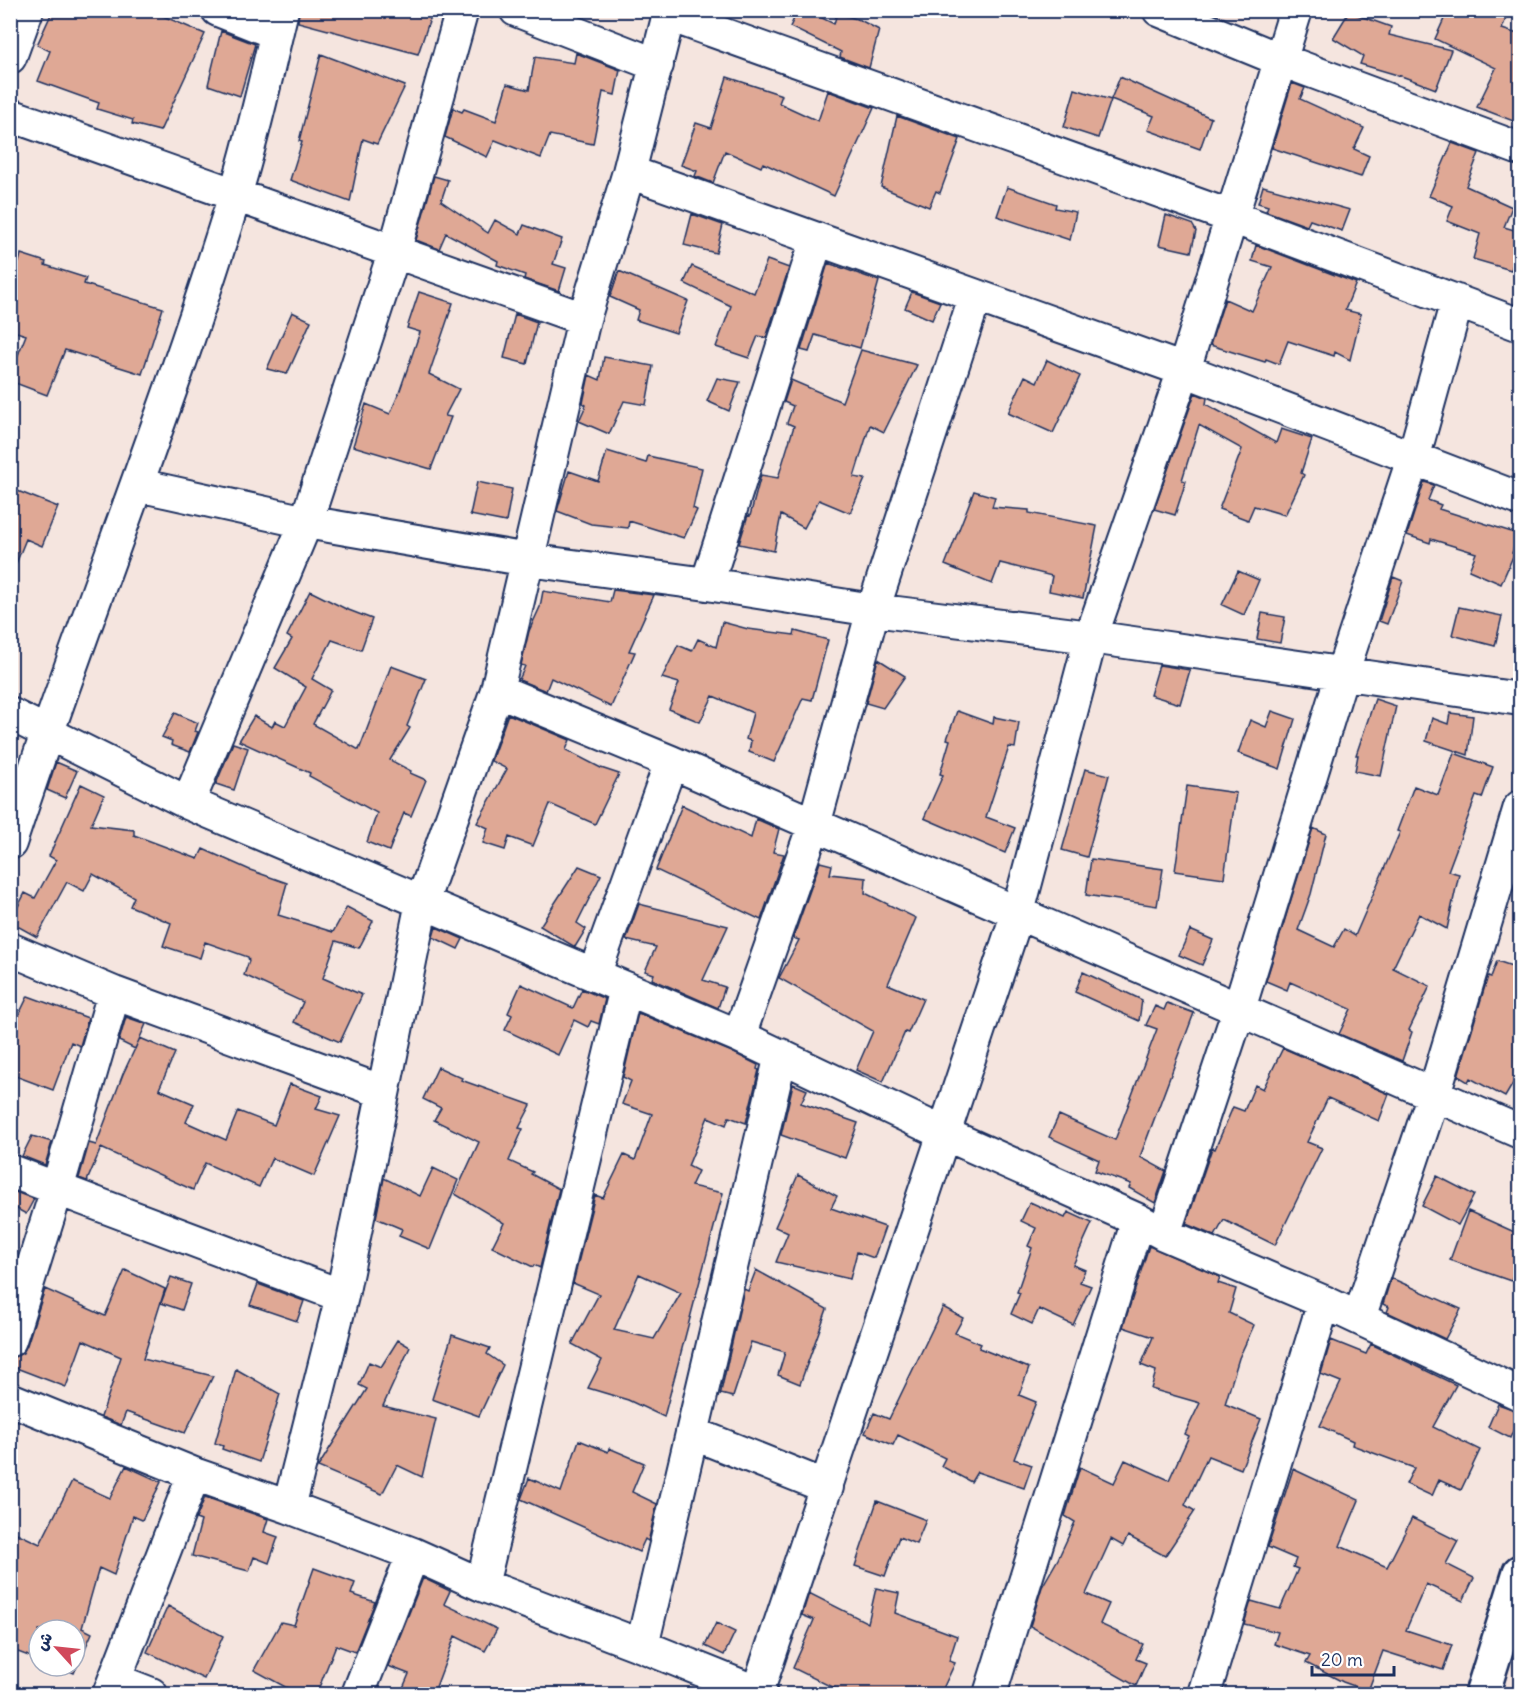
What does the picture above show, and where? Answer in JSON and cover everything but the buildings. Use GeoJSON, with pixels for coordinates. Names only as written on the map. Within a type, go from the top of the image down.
{"type":"FeatureCollection","features":[{"type":"Feature","properties":{"kind":"street"},"geometry":{"type":"LineString","coordinates":[[10,57],[27,10]]}},
{"type":"Feature","properties":{"kind":"street"},"geometry":{"type":"LineString","coordinates":[[10,843],[46,733],[138,485],[236,194],[279,22],[218,10]]}},
{"type":"Feature","properties":{"kind":"street"},"geometry":{"type":"LineString","coordinates":[[188,803],[306,522],[394,253],[462,10]]}},
{"type":"Feature","properties":{"kind":"street"},"geometry":{"type":"LineString","coordinates":[[516,10],[657,65]]}},
{"type":"Feature","properties":{"kind":"street"},"geometry":{"type":"LineString","coordinates":[[1159,10],[1281,60],[1521,149]]}},
{"type":"Feature","properties":{"kind":"street"},"geometry":{"type":"LineString","coordinates":[[10,1398],[194,1474],[413,1554],[482,1585],[642,1646],[694,1682],[759,1694],[1018,912],[1091,637],[1184,370],[1296,10]]}},
{"type":"Feature","properties":{"kind":"street"},"geometry":{"type":"LineString","coordinates":[[289,1507],[342,1296],[422,902],[497,690],[584,320],[629,172],[669,13],[1232,217],[1521,325]]}},
{"type":"Feature","properties":{"kind":"street"},"geometry":{"type":"LineString","coordinates":[[10,115],[584,320]]}},
{"type":"Feature","properties":{"kind":"street"},"geometry":{"type":"LineString","coordinates":[[629,172],[1184,370],[1521,499]]}},
{"type":"Feature","properties":{"kind":"street"},"geometry":{"type":"LineString","coordinates":[[707,584],[817,239]]}},
{"type":"Feature","properties":{"kind":"street"},"geometry":{"type":"LineString","coordinates":[[739,1036],[814,825],[873,610],[975,297]]}},
{"type":"Feature","properties":{"kind":"street"},"geometry":{"type":"LineString","coordinates":[[990,1695],[1151,1227],[1239,1009],[1342,674],[1413,459],[1457,301]]}},
{"type":"Feature","properties":{"kind":"street"},"geometry":{"type":"LineString","coordinates":[[138,485],[306,522],[528,560],[1521,699]]}},
{"type":"Feature","properties":{"kind":"street"},"geometry":{"type":"LineString","coordinates":[[497,690],[671,762],[1521,1132]]}},
{"type":"Feature","properties":{"kind":"street"},"geometry":{"type":"LineString","coordinates":[[10,714],[188,803],[739,1036],[945,1134],[1324,1302],[1521,1394]]}},
{"type":"Feature","properties":{"kind":"street"},"geometry":{"type":"LineString","coordinates":[[594,975],[671,762]]}},
{"type":"Feature","properties":{"kind":"street"},"geometry":{"type":"LineString","coordinates":[[1359,1318],[1434,1094],[1521,807]]}},
{"type":"Feature","properties":{"kind":"street"},"geometry":{"type":"LineString","coordinates":[[10,949],[114,993],[383,1092]]}},
{"type":"Feature","properties":{"kind":"street"},"geometry":{"type":"LineString","coordinates":[[482,1585],[626,988]]}},
{"type":"Feature","properties":{"kind":"street"},"geometry":{"type":"LineString","coordinates":[[10,1340],[114,993]]}},
{"type":"Feature","properties":{"kind":"street"},"geometry":{"type":"LineString","coordinates":[[642,1646],[781,1055]]}},
{"type":"Feature","properties":{"kind":"street"},"geometry":{"type":"LineString","coordinates":[[10,1172],[342,1296]]}},
{"type":"Feature","properties":{"kind":"street"},"geometry":{"type":"LineString","coordinates":[[1204,1695],[1324,1302]]}},
{"type":"Feature","properties":{"kind":"street"},"geometry":{"type":"LineString","coordinates":[[692,1433],[827,1487]]}},
{"type":"Feature","properties":{"kind":"street"},"geometry":{"type":"LineString","coordinates":[[151,1695],[112,1687],[194,1474]]}},
{"type":"Feature","properties":{"kind":"street"},"geometry":{"type":"LineString","coordinates":[[358,1695],[413,1554]]}},
{"type":"Feature","properties":{"kind":"street"},"geometry":{"type":"LineString","coordinates":[[1482,1695],[1521,1572]]}}]}
